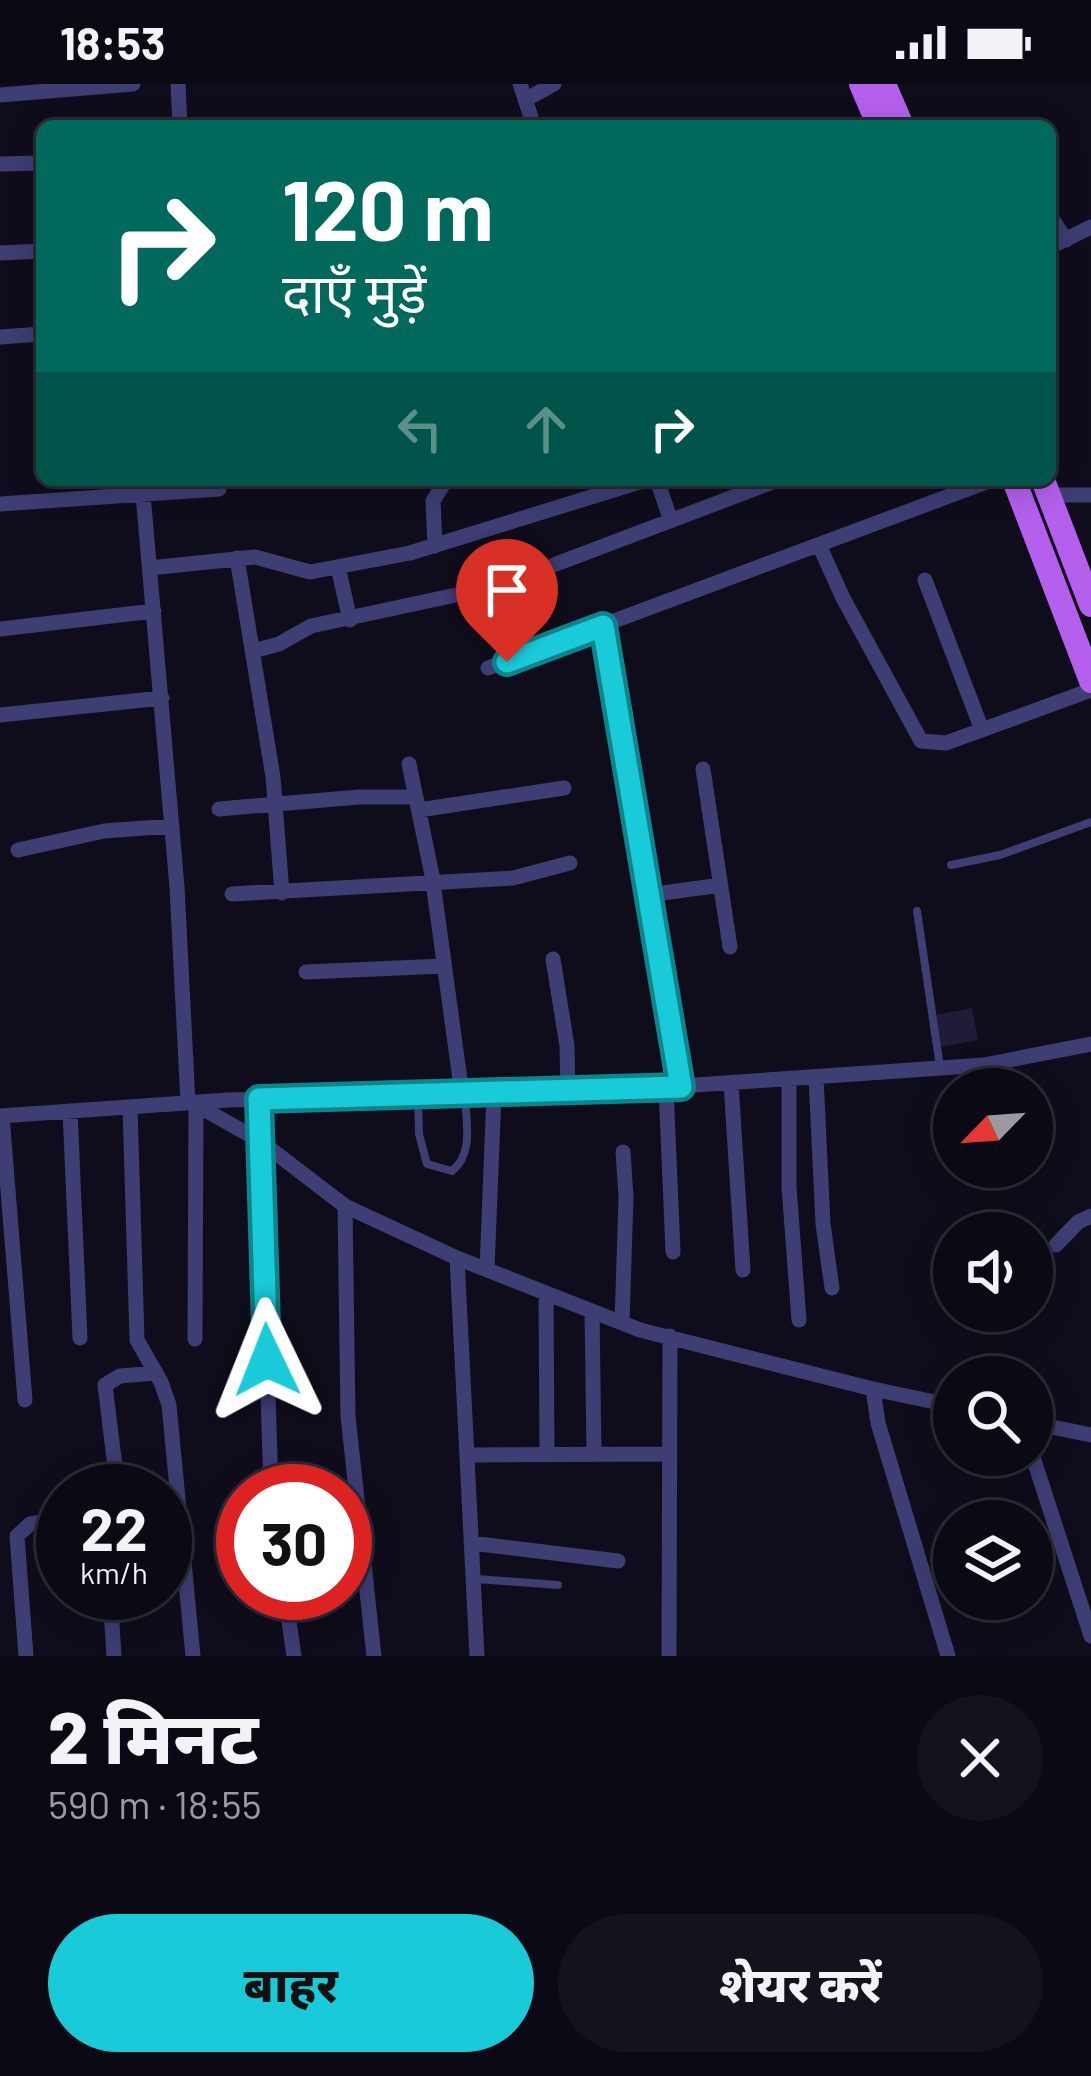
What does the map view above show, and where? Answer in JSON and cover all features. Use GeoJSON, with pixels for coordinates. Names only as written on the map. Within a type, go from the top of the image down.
{"type":"FeatureCollection","features":[{"type":"Feature","properties":{"kind":"main road"},"geometry":{"type":"LineString","coordinates":[[861,84],[876,120]]}},
{"type":"Feature","properties":{"kind":"main road"},"geometry":{"type":"LineString","coordinates":[[884,84],[899,120]]}},
{"type":"Feature","properties":{"kind":"main road"},"geometry":{"type":"LineString","coordinates":[[1016,486],[1091,686]]}},
{"type":"Feature","properties":{"kind":"main road"},"geometry":{"type":"LineString","coordinates":[[1046,488],[1091,605]]}},
{"type":"Feature","properties":{"kind":"street"},"geometry":{"type":"LineString","coordinates":[[0,94],[134,84]]}},
{"type":"Feature","properties":{"kind":"street"},"geometry":{"type":"LineString","coordinates":[[178,84],[180,120]]}},
{"type":"Feature","properties":{"kind":"street"},"geometry":{"type":"LineString","coordinates":[[523,92],[554,84]]}},
{"type":"Feature","properties":{"kind":"street"},"geometry":{"type":"LineString","coordinates":[[0,164],[36,163]]}},
{"type":"Feature","properties":{"kind":"street"},"geometry":{"type":"LineString","coordinates":[[1058,243],[1091,227]]}},
{"type":"Feature","properties":{"kind":"street"},"geometry":{"type":"LineString","coordinates":[[0,253],[36,251]]}},
{"type":"Feature","properties":{"kind":"street"},"geometry":{"type":"LineString","coordinates":[[0,337],[36,334]]}},
{"type":"Feature","properties":{"kind":"street"},"geometry":{"type":"LineString","coordinates":[[435,546],[433,501],[442,486]]}},
{"type":"Feature","properties":{"kind":"street"},"geometry":{"type":"LineString","coordinates":[[150,568],[255,556],[310,572],[435,546],[627,486]]}},
{"type":"Feature","properties":{"kind":"street"},"geometry":{"type":"LineString","coordinates":[[659,486],[671,521]]}},
{"type":"Feature","properties":{"kind":"street"},"geometry":{"type":"LineString","coordinates":[[253,651],[279,644],[311,626],[498,586],[762,486]]}},
{"type":"Feature","properties":{"kind":"street"},"geometry":{"type":"LineString","coordinates":[[488,668],[976,486]]}},
{"type":"Feature","properties":{"kind":"street"},"geometry":{"type":"LineString","coordinates":[[1046,488],[1091,495]]}},
{"type":"Feature","properties":{"kind":"street"},"geometry":{"type":"LineString","coordinates":[[0,504],[219,489]]}},
{"type":"Feature","properties":{"kind":"street"},"geometry":{"type":"LineString","coordinates":[[143,494],[192,1103],[195,1339]]}},
{"type":"Feature","properties":{"kind":"street"},"geometry":{"type":"LineString","coordinates":[[820,544],[843,598],[921,741],[946,743],[1091,686]]}},
{"type":"Feature","properties":{"kind":"street"},"geometry":{"type":"LineString","coordinates":[[237,558],[275,805],[282,893]]}},
{"type":"Feature","properties":{"kind":"street"},"geometry":{"type":"LineString","coordinates":[[338,567],[350,620]]}},
{"type":"Feature","properties":{"kind":"street"},"geometry":{"type":"LineString","coordinates":[[925,580],[982,730]]}},
{"type":"Feature","properties":{"kind":"street"},"geometry":{"type":"LineString","coordinates":[[0,629],[154,611]]}},
{"type":"Feature","properties":{"kind":"street"},"geometry":{"type":"LineString","coordinates":[[603,626],[648,895],[673,1087],[673,1252]]}},
{"type":"Feature","properties":{"kind":"street"},"geometry":{"type":"LineString","coordinates":[[0,715],[162,698]]}},
{"type":"Feature","properties":{"kind":"street"},"geometry":{"type":"LineString","coordinates":[[409,764],[433,885],[464,1094]]}},
{"type":"Feature","properties":{"kind":"street"},"geometry":{"type":"LineString","coordinates":[[704,769],[730,947]]}},
{"type":"Feature","properties":{"kind":"street"},"geometry":{"type":"LineString","coordinates":[[219,809],[359,796],[417,803],[564,788]]}},
{"type":"Feature","properties":{"kind":"street"},"geometry":{"type":"LineString","coordinates":[[18,850],[104,831],[172,826]]}},
{"type":"Feature","properties":{"kind":"street"},"geometry":{"type":"LineString","coordinates":[[232,894],[513,878],[570,863]]}},
{"type":"Feature","properties":{"kind":"street"},"geometry":{"type":"LineString","coordinates":[[648,895],[721,885]]}},
{"type":"Feature","properties":{"kind":"street"},"geometry":{"type":"LineString","coordinates":[[553,959],[567,1046],[568,1092]]}},
{"type":"Feature","properties":{"kind":"street"},"geometry":{"type":"LineString","coordinates":[[306,972],[444,966]]}},
{"type":"Feature","properties":{"kind":"street"},"geometry":{"type":"LineString","coordinates":[[940,1068],[984,1065],[1091,1044]]}},
{"type":"Feature","properties":{"kind":"street"},"geometry":{"type":"LineString","coordinates":[[25,1400],[1,1116],[259,1099],[673,1087],[933,1069]]}},
{"type":"Feature","properties":{"kind":"street"},"geometry":{"type":"LineString","coordinates":[[816,1077],[832,1288]]}},
{"type":"Feature","properties":{"kind":"street"},"geometry":{"type":"LineString","coordinates":[[789,1079],[789,1187],[799,1320]]}},
{"type":"Feature","properties":{"kind":"street"},"geometry":{"type":"LineString","coordinates":[[730,1083],[743,1270]]}},
{"type":"Feature","properties":{"kind":"street"},"geometry":{"type":"LineString","coordinates":[[487,1269],[494,1094]]}},
{"type":"Feature","properties":{"kind":"street"},"geometry":{"type":"LineString","coordinates":[[259,1099],[270,1464]]}},
{"type":"Feature","properties":{"kind":"street"},"geometry":{"type":"LineString","coordinates":[[192,1103],[260,1141],[345,1206],[457,1258],[622,1323],[933,1402]]}},
{"type":"Feature","properties":{"kind":"street"},"geometry":{"type":"LineString","coordinates":[[130,1107],[137,1340],[169,1405],[193,1656]]}},
{"type":"Feature","properties":{"kind":"street"},"geometry":{"type":"LineString","coordinates":[[70,1111],[80,1337]]}},
{"type":"Feature","properties":{"kind":"street"},"geometry":{"type":"LineString","coordinates":[[622,1153],[626,1197],[622,1323]]}},
{"type":"Feature","properties":{"kind":"street"},"geometry":{"type":"LineString","coordinates":[[789,1187],[821,1186]]}},
{"type":"Feature","properties":{"kind":"street"},"geometry":{"type":"LineString","coordinates":[[345,1206],[348,1416],[374,1656]]}},
{"type":"Feature","properties":{"kind":"street"},"geometry":{"type":"LineString","coordinates":[[1056,1245],[1078,1222],[1091,1216]]}},
{"type":"Feature","properties":{"kind":"street"},"geometry":{"type":"LineString","coordinates":[[457,1258],[477,1656]]}},
{"type":"Feature","properties":{"kind":"street"},"geometry":{"type":"LineString","coordinates":[[546,1293],[547,1454]]}},
{"type":"Feature","properties":{"kind":"street"},"geometry":{"type":"LineString","coordinates":[[592,1311],[593,1453]]}},
{"type":"Feature","properties":{"kind":"street"},"geometry":{"type":"LineString","coordinates":[[669,1656],[670,1336]]}},
{"type":"Feature","properties":{"kind":"street"},"geometry":{"type":"LineString","coordinates":[[115,1464],[105,1385],[120,1376],[155,1373]]}},
{"type":"Feature","properties":{"kind":"street"},"geometry":{"type":"LineString","coordinates":[[873,1389],[878,1424],[948,1656]]}},
{"type":"Feature","properties":{"kind":"street"},"geometry":{"type":"LineString","coordinates":[[1053,1427],[1091,1435]]}},
{"type":"Feature","properties":{"kind":"street"},"geometry":{"type":"LineString","coordinates":[[467,1455],[670,1454]]}},
{"type":"Feature","properties":{"kind":"street"},"geometry":{"type":"LineString","coordinates":[[1040,1476],[1088,1612],[1091,1636]]}},
{"type":"Feature","properties":{"kind":"street"},"geometry":{"type":"LineString","coordinates":[[26,1656],[17,1536],[36,1523]]}},
{"type":"Feature","properties":{"kind":"street"},"geometry":{"type":"LineString","coordinates":[[471,1543],[618,1561]]}},
{"type":"Feature","properties":{"kind":"street"},"geometry":{"type":"LineString","coordinates":[[112,1620],[114,1656]]}},
{"type":"Feature","properties":{"kind":"street"},"geometry":{"type":"LineString","coordinates":[[289,1620],[294,1656]]}},
{"type":"Feature","properties":{"kind":"lane"},"geometry":{"type":"LineString","coordinates":[[951,865],[1000,855],[1091,823]]}},
{"type":"Feature","properties":{"kind":"lane"},"geometry":{"type":"LineString","coordinates":[[916,911],[940,1068]]}},
{"type":"Feature","properties":{"kind":"lane"},"geometry":{"type":"LineString","coordinates":[[418,1095],[418,1134],[427,1163],[452,1172],[461,1164],[467,1144],[464,1094]]}},
{"type":"Feature","properties":{"kind":"lane"},"geometry":{"type":"LineString","coordinates":[[473,1580],[558,1585]]}},
{"type":"Feature","properties":{"kind":"building"},"geometry":{"type":"Polygon","coordinates":[[[972,1008],[978,1040],[941,1047],[935,1015],[972,1008]]]}},
{"type":"Feature","properties":{"kind":"route"},"geometry":{"type":"LineString","coordinates":[[267,1360],[259,1099],[681,1087],[603,626],[507,662]]}}]}
